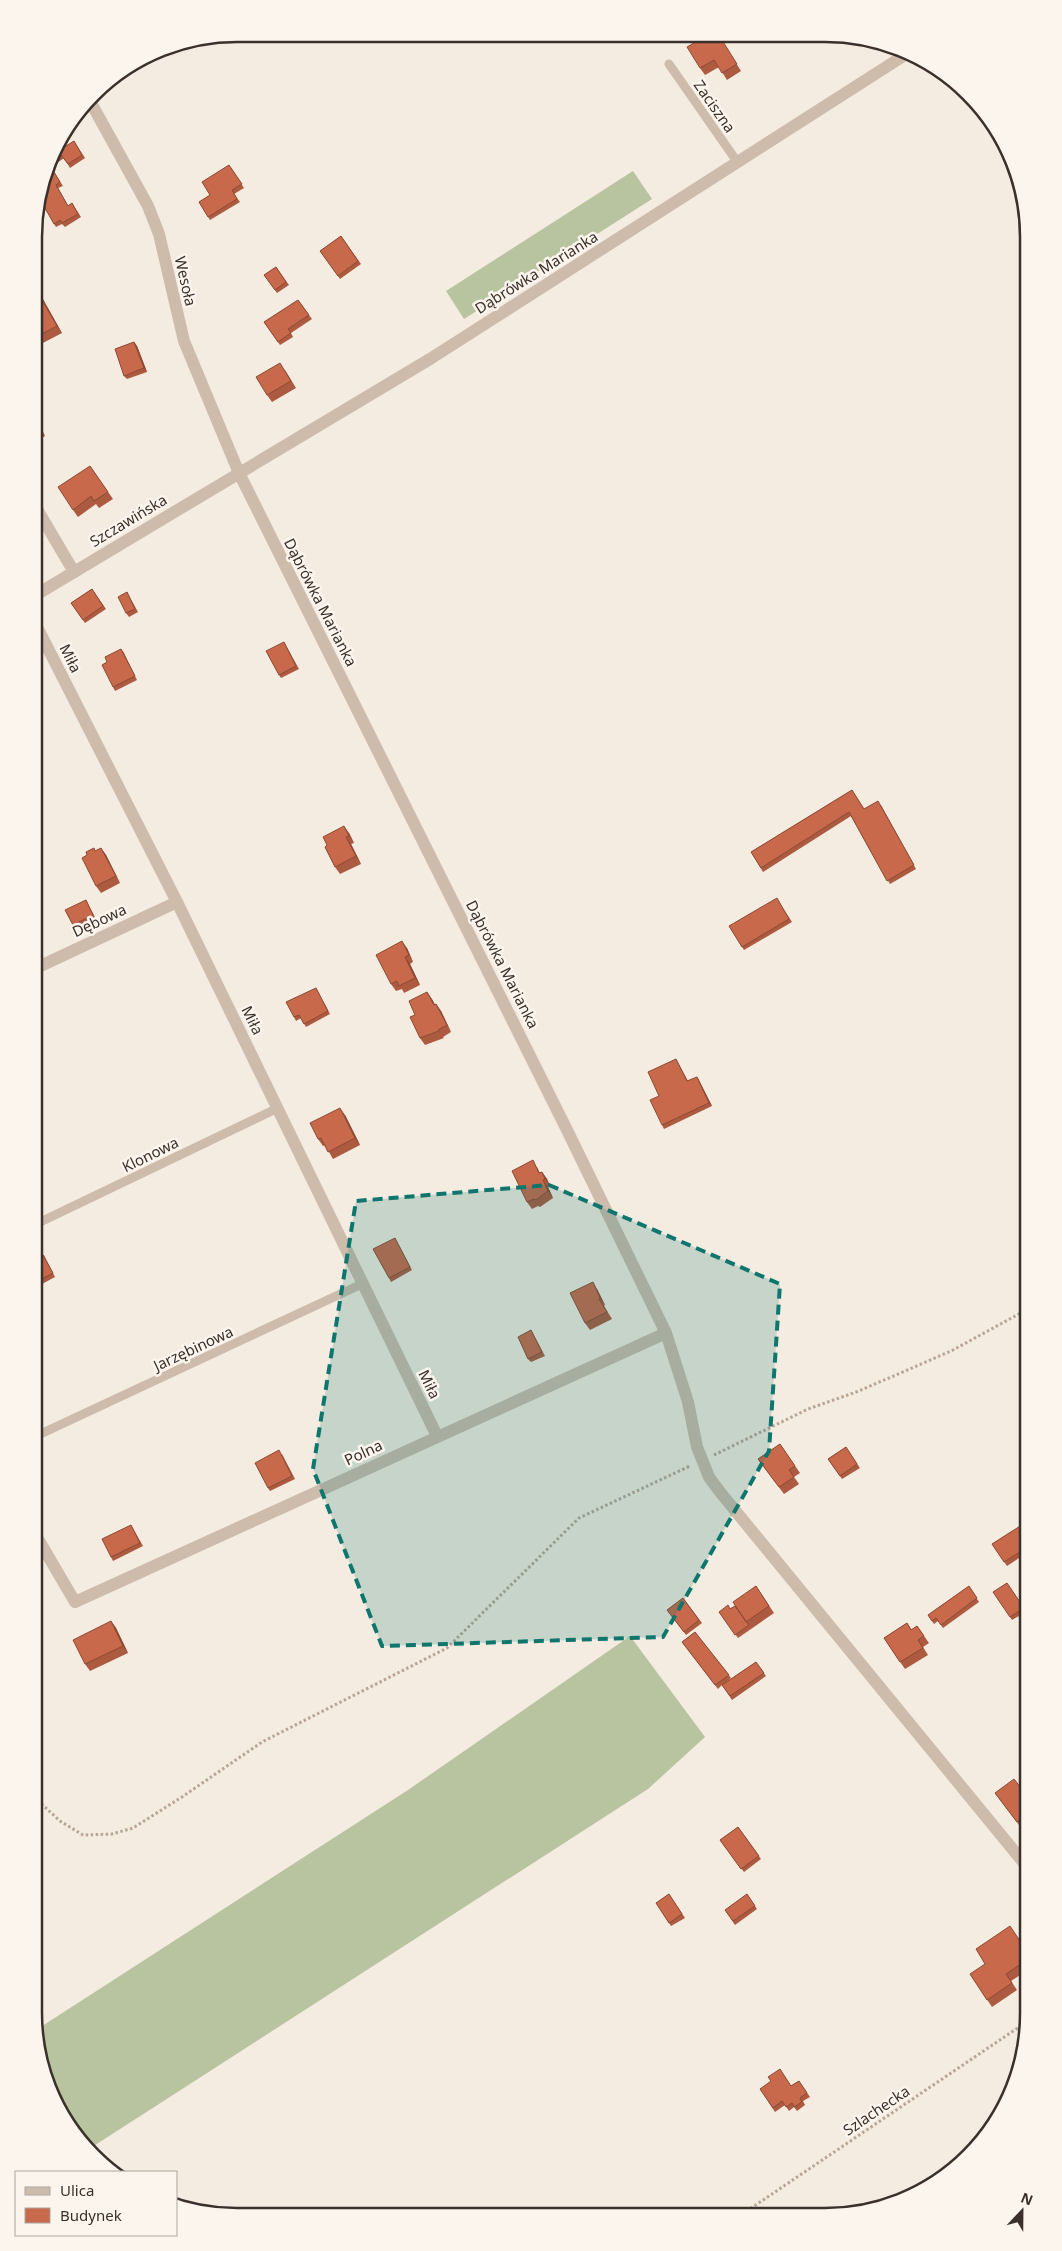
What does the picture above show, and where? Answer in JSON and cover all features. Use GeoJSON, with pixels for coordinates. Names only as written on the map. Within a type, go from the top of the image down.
{"type":"FeatureCollection","features":[{"type":"Feature","properties":{"kind":"street","name":"Dąbrówka Marianka"},"geometry":{"type":"LineString","coordinates":[[901,58],[430,359],[239,473],[568,1130],[666,1333],[680,1376],[702,1461],[720,1492],[1020,1858]]}},
{"type":"Feature","properties":{"kind":"street","name":"Wesoła"},"geometry":{"type":"LineString","coordinates":[[93,107],[148,206],[159,234],[184,341],[239,473]]}},
{"type":"Feature","properties":{"kind":"street","name":"Szczawińska"},"geometry":{"type":"LineString","coordinates":[[42,591],[239,473]]}},
{"type":"Feature","properties":{"kind":"street"},"geometry":{"type":"LineString","coordinates":[[42,518],[74,572]]}},
{"type":"Feature","properties":{"kind":"street","name":"Miła"},"geometry":{"type":"LineString","coordinates":[[42,637],[178,902],[437,1436]]}},
{"type":"Feature","properties":{"kind":"street","name":"Dębowa"},"geometry":{"type":"LineString","coordinates":[[42,965],[178,902]]}},
{"type":"Feature","properties":{"kind":"street","name":"Polna"},"geometry":{"type":"LineString","coordinates":[[42,1546],[75,1602],[666,1333]]}},
{"type":"Feature","properties":{"kind":"lane","name":"Zaciszna"},"geometry":{"type":"LineString","coordinates":[[669,64],[738,163]]}},
{"type":"Feature","properties":{"kind":"lane","name":"Klonowa"},"geometry":{"type":"LineString","coordinates":[[42,1221],[278,1108]]}},
{"type":"Feature","properties":{"kind":"lane","name":"Jarzębinowa"},"geometry":{"type":"LineString","coordinates":[[42,1433],[364,1283]]}},
{"type":"Feature","properties":{"kind":"path"},"geometry":{"type":"LineString","coordinates":[[42,1804],[60,1821],[83,1835],[112,1834],[133,1828],[198,1787],[262,1742],[447,1648],[579,1518],[808,1409],[859,1391],[953,1350],[1020,1313]]}},
{"type":"Feature","properties":{"kind":"path","name":"Szlachecka"},"geometry":{"type":"LineString","coordinates":[[751,2208],[1019,2027]]}},
{"type":"Feature","properties":{"kind":"highlighted area"},"geometry":{"type":"Polygon","coordinates":[[[549,1185],[780,1284],[769,1451],[663,1637],[382,1646],[313,1469],[356,1201],[549,1185]]]}},
{"type":"Feature","properties":{"kind":"green space"},"geometry":{"type":"Polygon","coordinates":[[[633,171],[652,199],[464,319],[446,291],[633,171]]]}},
{"type":"Feature","properties":{"kind":"green space"},"geometry":{"type":"Polygon","coordinates":[[[630,1636],[705,1737],[648,1789],[94,2145],[75,2122],[57,2088],[46,2051],[43,2026],[408,1790],[630,1636]]]}},
{"type":"Feature","properties":{"kind":"building"},"geometry":{"type":"Polygon","coordinates":[[[696,42],[723,42],[737,64],[722,73],[714,60],[700,68],[687,47],[696,42]]]}},
{"type":"Feature","properties":{"kind":"building"},"geometry":{"type":"Polygon","coordinates":[[[74,141],[82,155],[68,164],[61,155],[66,146],[74,141]]]}},
{"type":"Feature","properties":{"kind":"building"},"geometry":{"type":"Polygon","coordinates":[[[229,165],[242,184],[232,190],[237,199],[208,217],[199,202],[210,195],[202,182],[229,165]]]}},
{"type":"Feature","properties":{"kind":"building"},"geometry":{"type":"Polygon","coordinates":[[[54,172],[60,182],[56,185],[68,206],[72,203],[78,214],[62,223],[60,220],[54,224],[45,208],[54,172]]]}},
{"type":"Feature","properties":{"kind":"building"},"geometry":{"type":"Polygon","coordinates":[[[341,236],[358,261],[338,276],[320,251],[341,236]]]}},
{"type":"Feature","properties":{"kind":"building"},"geometry":{"type":"Polygon","coordinates":[[[276,267],[286,282],[275,290],[264,275],[276,267]]]}},
{"type":"Feature","properties":{"kind":"building"},"geometry":{"type":"Polygon","coordinates":[[[42,300],[57,326],[42,334],[42,300]]]}},
{"type":"Feature","properties":{"kind":"building"},"geometry":{"type":"Polygon","coordinates":[[[298,300],[309,315],[288,329],[291,333],[278,342],[264,322],[298,300]]]}},
{"type":"Feature","properties":{"kind":"building"},"geometry":{"type":"Polygon","coordinates":[[[134,342],[144,368],[124,376],[115,349],[134,342]]]}},
{"type":"Feature","properties":{"kind":"building"},"geometry":{"type":"Polygon","coordinates":[[[280,363],[291,381],[267,395],[256,377],[280,363]]]}},
{"type":"Feature","properties":{"kind":"building"},"geometry":{"type":"Polygon","coordinates":[[[90,466],[108,492],[94,501],[91,496],[73,510],[58,487],[90,466]]]}},
{"type":"Feature","properties":{"kind":"building"},"geometry":{"type":"Polygon","coordinates":[[[92,589],[103,606],[83,620],[71,603],[92,589]]]}},
{"type":"Feature","properties":{"kind":"building"},"geometry":{"type":"Polygon","coordinates":[[[127,592],[135,609],[126,613],[118,597],[127,592]]]}},
{"type":"Feature","properties":{"kind":"building"},"geometry":{"type":"Polygon","coordinates":[[[284,642],[296,666],[279,675],[266,651],[284,642]]]}},
{"type":"Feature","properties":{"kind":"building"},"geometry":{"type":"Polygon","coordinates":[[[121,649],[135,676],[113,687],[102,665],[107,662],[105,657],[121,649]]]}},
{"type":"Feature","properties":{"kind":"building"},"geometry":{"type":"Polygon","coordinates":[[[852,790],[864,809],[878,801],[914,865],[887,881],[849,812],[761,868],[751,852],[852,790]]]}},
{"type":"Feature","properties":{"kind":"building"},"geometry":{"type":"Polygon","coordinates":[[[344,826],[349,836],[346,837],[356,856],[335,867],[325,847],[327,845],[323,837],[344,826]]]}},
{"type":"Feature","properties":{"kind":"building"},"geometry":{"type":"Polygon","coordinates":[[[94,848],[95,851],[101,848],[116,876],[96,886],[82,858],[87,855],[86,852],[94,848]]]}},
{"type":"Feature","properties":{"kind":"building"},"geometry":{"type":"Polygon","coordinates":[[[777,898],[789,919],[742,947],[729,926],[777,898]]]}},
{"type":"Feature","properties":{"kind":"building"},"geometry":{"type":"Polygon","coordinates":[[[86,900],[93,915],[73,925],[65,910],[86,900]]]}},
{"type":"Feature","properties":{"kind":"building"},"geometry":{"type":"Polygon","coordinates":[[[402,941],[409,955],[405,957],[415,978],[399,986],[397,981],[391,984],[376,955],[402,941]]]}},
{"type":"Feature","properties":{"kind":"building"},"geometry":{"type":"Polygon","coordinates":[[[316,988],[328,1011],[304,1024],[299,1015],[294,1017],[286,1002],[316,988]]]}},
{"type":"Feature","properties":{"kind":"building"},"geometry":{"type":"Polygon","coordinates":[[[427,992],[447,1025],[439,1031],[420,1038],[410,1017],[415,1015],[409,1001],[427,992]]]}},
{"type":"Feature","properties":{"kind":"building"},"geometry":{"type":"Polygon","coordinates":[[[676,1059],[687,1081],[697,1077],[709,1103],[662,1125],[650,1100],[659,1096],[648,1072],[676,1059]]]}},
{"type":"Feature","properties":{"kind":"building"},"geometry":{"type":"Polygon","coordinates":[[[340,1108],[355,1138],[328,1152],[321,1138],[318,1139],[310,1123],[340,1108]]]}},
{"type":"Feature","properties":{"kind":"building"},"geometry":{"type":"Polygon","coordinates":[[[533,1160],[539,1173],[542,1172],[548,1191],[536,1200],[527,1202],[512,1171],[533,1160]]]}},
{"type":"Feature","properties":{"kind":"building"},"geometry":{"type":"Polygon","coordinates":[[[395,1238],[410,1267],[389,1278],[373,1249],[395,1238]]]}},
{"type":"Feature","properties":{"kind":"building"},"geometry":{"type":"Polygon","coordinates":[[[42,1254],[53,1273],[42,1279],[42,1254]]]}},
{"type":"Feature","properties":{"kind":"building"},"geometry":{"type":"Polygon","coordinates":[[[593,1282],[599,1299],[607,1312],[585,1323],[570,1293],[593,1282]]]}},
{"type":"Feature","properties":{"kind":"building"},"geometry":{"type":"Polygon","coordinates":[[[531,1330],[542,1352],[528,1359],[518,1337],[531,1330]]]}},
{"type":"Feature","properties":{"kind":"building"},"geometry":{"type":"Polygon","coordinates":[[[780,1444],[795,1466],[789,1470],[794,1477],[779,1487],[758,1459],[780,1444]]]}},
{"type":"Feature","properties":{"kind":"building"},"geometry":{"type":"Polygon","coordinates":[[[846,1447],[857,1464],[840,1476],[828,1459],[846,1447]]]}},
{"type":"Feature","properties":{"kind":"building"},"geometry":{"type":"Polygon","coordinates":[[[279,1450],[292,1476],[268,1488],[255,1463],[279,1450]]]}},
{"type":"Feature","properties":{"kind":"building"},"geometry":{"type":"Polygon","coordinates":[[[131,1525],[140,1543],[111,1557],[102,1539],[131,1525]]]}},
{"type":"Feature","properties":{"kind":"building"},"geometry":{"type":"Polygon","coordinates":[[[1020,1526],[1020,1552],[1004,1562],[992,1544],[1020,1526]]]}},
{"type":"Feature","properties":{"kind":"building"},"geometry":{"type":"Polygon","coordinates":[[[1007,1583],[1020,1602],[1020,1611],[1010,1617],[993,1592],[1007,1583]]]}},
{"type":"Feature","properties":{"kind":"building"},"geometry":{"type":"Polygon","coordinates":[[[756,1586],[769,1606],[746,1622],[733,1602],[756,1586]]]}},
{"type":"Feature","properties":{"kind":"building"},"geometry":{"type":"Polygon","coordinates":[[[969,1586],[977,1598],[941,1625],[936,1618],[932,1621],[928,1615],[969,1586]]]}},
{"type":"Feature","properties":{"kind":"building"},"geometry":{"type":"Polygon","coordinates":[[[683,1598],[699,1620],[684,1632],[667,1610],[683,1598]]]}},
{"type":"Feature","properties":{"kind":"building"},"geometry":{"type":"Polygon","coordinates":[[[728,1605],[730,1609],[735,1606],[749,1625],[735,1635],[719,1612],[728,1605]]]}},
{"type":"Feature","properties":{"kind":"building"},"geometry":{"type":"Polygon","coordinates":[[[111,1621],[123,1646],[85,1664],[73,1640],[111,1621]]]}},
{"type":"Feature","properties":{"kind":"building"},"geometry":{"type":"Polygon","coordinates":[[[907,1623],[911,1630],[917,1626],[924,1636],[918,1640],[923,1648],[900,1662],[884,1638],[907,1623]]]}},
{"type":"Feature","properties":{"kind":"building"},"geometry":{"type":"Polygon","coordinates":[[[695,1632],[729,1675],[715,1685],[682,1642],[695,1632]]]}},
{"type":"Feature","properties":{"kind":"building"},"geometry":{"type":"Polygon","coordinates":[[[756,1662],[764,1673],[730,1696],[722,1685],[756,1662]]]}},
{"type":"Feature","properties":{"kind":"building"},"geometry":{"type":"Polygon","coordinates":[[[1014,1779],[1020,1787],[1020,1820],[1017,1822],[995,1793],[1014,1779]]]}},
{"type":"Feature","properties":{"kind":"building"},"geometry":{"type":"Polygon","coordinates":[[[738,1827],[759,1856],[741,1869],[720,1840],[738,1827]]]}},
{"type":"Feature","properties":{"kind":"building"},"geometry":{"type":"Polygon","coordinates":[[[669,1894],[682,1914],[669,1923],[656,1903],[669,1894]]]}},
{"type":"Feature","properties":{"kind":"building"},"geometry":{"type":"Polygon","coordinates":[[[747,1894],[755,1906],[733,1921],[725,1910],[747,1894]]]}},
{"type":"Feature","properties":{"kind":"building"},"geometry":{"type":"Polygon","coordinates":[[[1010,1926],[1020,1941],[1020,1965],[1006,1974],[1012,1983],[987,2000],[970,1974],[985,1964],[976,1949],[1010,1926]]]}},
{"type":"Feature","properties":{"kind":"building"},"geometry":{"type":"Polygon","coordinates":[[[780,2069],[791,2086],[799,2081],[807,2093],[800,2098],[802,2102],[794,2107],[792,2103],[786,2107],[782,2101],[773,2108],[760,2089],[771,2081],[768,2077],[780,2069]]]}}]}
